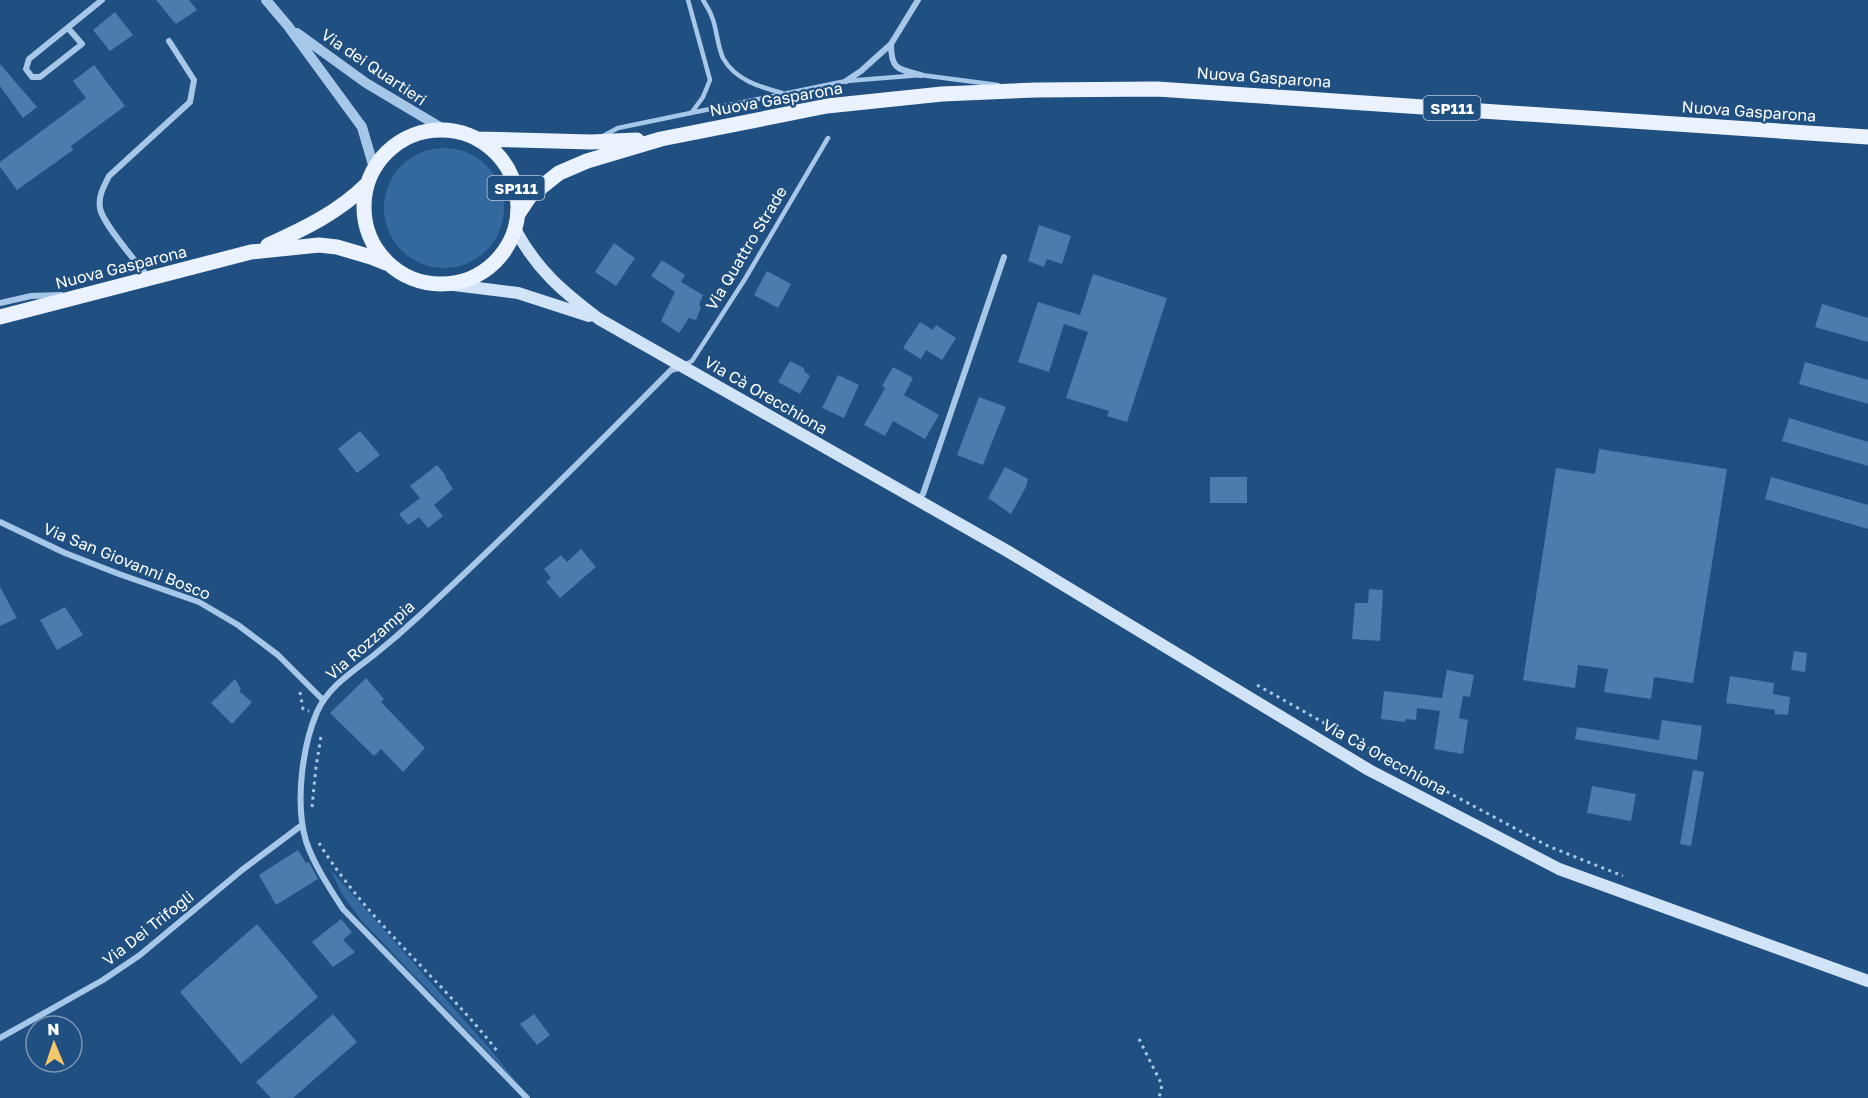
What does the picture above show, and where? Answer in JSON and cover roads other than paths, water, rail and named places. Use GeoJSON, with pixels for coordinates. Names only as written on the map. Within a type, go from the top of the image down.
{"type":"FeatureCollection","features":[{"type":"Feature","properties":{"kind":"main road","name":"Nuova Gasparona"},"geometry":{"type":"LineString","coordinates":[[0,317],[251,252],[319,245],[337,247],[371,257],[389,264],[406,276],[426,283],[462,282],[489,268],[501,257],[530,196],[559,173],[587,161],[661,139],[827,106],[942,94],[1157,88],[1868,137]]}},
{"type":"Feature","properties":{"kind":"main road","name":"Nuova Gasparona"},"geometry":{"type":"LineString","coordinates":[[389,264],[375,247],[366,227],[364,198],[368,183],[374,168],[384,155],[404,140],[428,131],[445,130],[461,133],[477,139],[495,153],[509,170],[517,192],[517,222]]}},
{"type":"Feature","properties":{"kind":"main road","name":"Nuova Gasparona"},"geometry":{"type":"LineString","coordinates":[[477,139],[591,142],[661,139]]}},
{"type":"Feature","properties":{"kind":"main road","name":"Nuova Gasparona"},"geometry":{"type":"LineString","coordinates":[[251,252],[319,220],[356,195],[368,183]]}},
{"type":"Feature","properties":{"kind":"main road","name":"Via Cà Orecchiona"},"geometry":{"type":"LineString","coordinates":[[517,222],[526,249],[555,285],[599,319],[1009,552],[1369,770],[1559,869],[1868,981]]}},
{"type":"Feature","properties":{"kind":"main road","name":"Via Cà Orecchiona"},"geometry":{"type":"LineString","coordinates":[[446,284],[518,293],[599,319]]}},
{"type":"Feature","properties":{"kind":"street"},"geometry":{"type":"LineString","coordinates":[[68,27],[82,44],[40,76],[32,77],[26,69],[29,59],[68,27],[102,0]]}},
{"type":"Feature","properties":{"kind":"street","name":"Via dei Quartieri"},"geometry":{"type":"LineString","coordinates":[[266,0],[288,26],[362,127],[374,168]]}},
{"type":"Feature","properties":{"kind":"street"},"geometry":{"type":"LineString","coordinates":[[846,81],[861,71],[891,44],[918,0]]}},
{"type":"Feature","properties":{"kind":"street","name":"Via dei Quartieri"},"geometry":{"type":"LineString","coordinates":[[288,26],[366,83],[445,130]]}},
{"type":"Feature","properties":{"kind":"street"},"geometry":{"type":"LineString","coordinates":[[149,279],[102,216],[100,202],[103,187],[109,176],[190,102],[194,80],[169,41]]}},
{"type":"Feature","properties":{"kind":"street"},"geometry":{"type":"LineString","coordinates":[[891,44],[892,62],[897,69],[921,75]]}},
{"type":"Feature","properties":{"kind":"street"},"geometry":{"type":"LineString","coordinates":[[917,500],[923,494],[1004,257]]}},
{"type":"Feature","properties":{"kind":"street"},"geometry":{"type":"LineString","coordinates":[[0,303],[31,296],[86,295]]}},
{"type":"Feature","properties":{"kind":"street","name":"Via Rozzampia"},"geometry":{"type":"LineString","coordinates":[[526,1098],[343,909],[307,844],[302,825],[301,792],[304,761],[316,714],[323,700],[340,681],[400,634],[593,449],[671,370],[682,366]]}},
{"type":"Feature","properties":{"kind":"street","name":"Via San Giovanni Bosco"},"geometry":{"type":"LineString","coordinates":[[0,522],[87,561],[199,602],[238,625],[270,649],[323,700]]}},
{"type":"Feature","properties":{"kind":"street","name":"Via Dei Trifogli"},"geometry":{"type":"LineString","coordinates":[[0,1038],[103,980],[140,955],[227,882],[302,825]]}},
{"type":"Feature","properties":{"kind":"lane"},"geometry":{"type":"LineString","coordinates":[[688,0],[710,80],[703,97],[692,112]]}},
{"type":"Feature","properties":{"kind":"lane"},"geometry":{"type":"LineString","coordinates":[[703,0],[712,17],[723,57],[732,69],[740,77],[760,87],[785,94]]}},
{"type":"Feature","properties":{"kind":"lane"},"geometry":{"type":"LineString","coordinates":[[591,142],[618,128],[846,81],[921,75],[1036,90]]}},
{"type":"Feature","properties":{"kind":"lane","name":"Via Quattro Strade"},"geometry":{"type":"LineString","coordinates":[[682,366],[692,361],[745,279],[828,138]]}}]}
